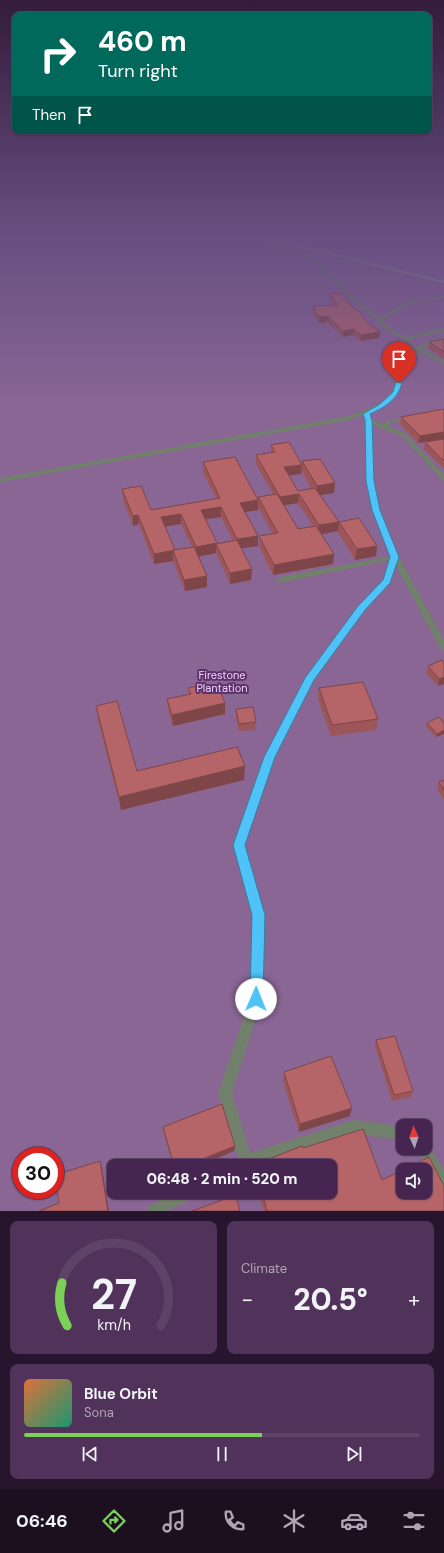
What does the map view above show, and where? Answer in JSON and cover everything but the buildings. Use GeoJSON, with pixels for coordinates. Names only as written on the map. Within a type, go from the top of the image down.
{"type":"FeatureCollection","features":[{"type":"Feature","properties":{"kind":"street"},"geometry":{"type":"LineString","coordinates":[[348,294],[393,332],[407,338]]}},
{"type":"Feature","properties":{"kind":"street"},"geometry":{"type":"LineString","coordinates":[[380,320],[408,303],[444,297]]}},
{"type":"Feature","properties":{"kind":"street"},"geometry":{"type":"LineString","coordinates":[[0,480],[344,419],[367,417],[396,393],[400,368],[396,349],[400,342],[407,338],[444,330]]}},
{"type":"Feature","properties":{"kind":"street"},"geometry":{"type":"LineString","coordinates":[[400,368],[420,348],[430,342],[444,339]]}},
{"type":"Feature","properties":{"kind":"street"},"geometry":{"type":"LineString","coordinates":[[400,342],[420,348],[444,363]]}},
{"type":"Feature","properties":{"kind":"street"},"geometry":{"type":"LineString","coordinates":[[436,357],[444,355]]}},
{"type":"Feature","properties":{"kind":"street"},"geometry":{"type":"LineString","coordinates":[[367,417],[383,427],[404,435],[444,478]]}},
{"type":"Feature","properties":{"kind":"street"},"geometry":{"type":"LineString","coordinates":[[367,417],[370,481],[376,510],[395,557],[444,648]]}},
{"type":"Feature","properties":{"kind":"street"},"geometry":{"type":"LineString","coordinates":[[383,427],[389,422],[416,417]]}},
{"type":"Feature","properties":{"kind":"street"},"geometry":{"type":"LineString","coordinates":[[415,448],[422,446]]}},
{"type":"Feature","properties":{"kind":"street"},"geometry":{"type":"LineString","coordinates":[[280,580],[395,557]]}},
{"type":"Feature","properties":{"kind":"street"},"geometry":{"type":"LineString","coordinates":[[241,1159],[225,1093],[256,999],[258,915],[239,845],[273,750],[310,678],[362,608],[387,581],[395,557]]}},
{"type":"Feature","properties":{"kind":"street"},"geometry":{"type":"LineString","coordinates":[[257,1159],[354,1127],[396,1133]]}},
{"type":"Feature","properties":{"kind":"street"},"geometry":{"type":"LineString","coordinates":[[426,1155],[444,1183]]}},
{"type":"Feature","properties":{"kind":"street"},"geometry":{"type":"LineString","coordinates":[[154,1211],[176,1199]]}},
{"type":"Feature","properties":{"kind":"path"},"geometry":{"type":"LineString","coordinates":[[250,294],[308,356],[309,363],[320,375],[318,386],[321,396],[334,412],[344,419]]}},
{"type":"Feature","properties":{"kind":"path"},"geometry":{"type":"LineString","coordinates":[[291,695],[308,622],[322,572]]}},
{"type":"Feature","properties":{"kind":"path"},"geometry":{"type":"LineString","coordinates":[[0,624],[124,603],[194,596],[280,580]]}},
{"type":"Feature","properties":{"kind":"path"},"geometry":{"type":"LineString","coordinates":[[194,596],[229,623],[257,653],[266,688],[273,750]]}},
{"type":"Feature","properties":{"kind":"path"},"geometry":{"type":"LineString","coordinates":[[286,724],[358,750],[414,735]]}},
{"type":"Feature","properties":{"kind":"green space","name":"Firestone Plantation"},"geometry":{"type":"Polygon","coordinates":[[[0,294],[444,294],[444,1211],[0,1211],[0,294]]]}},
{"type":"Feature","properties":{"kind":"route"},"geometry":{"type":"LineString","coordinates":[[256,999],[258,915],[239,845],[270,757],[310,678],[362,608],[387,581],[395,557],[376,510],[370,481],[368,420],[366,414],[382,405],[396,393],[399,383]]}}]}
